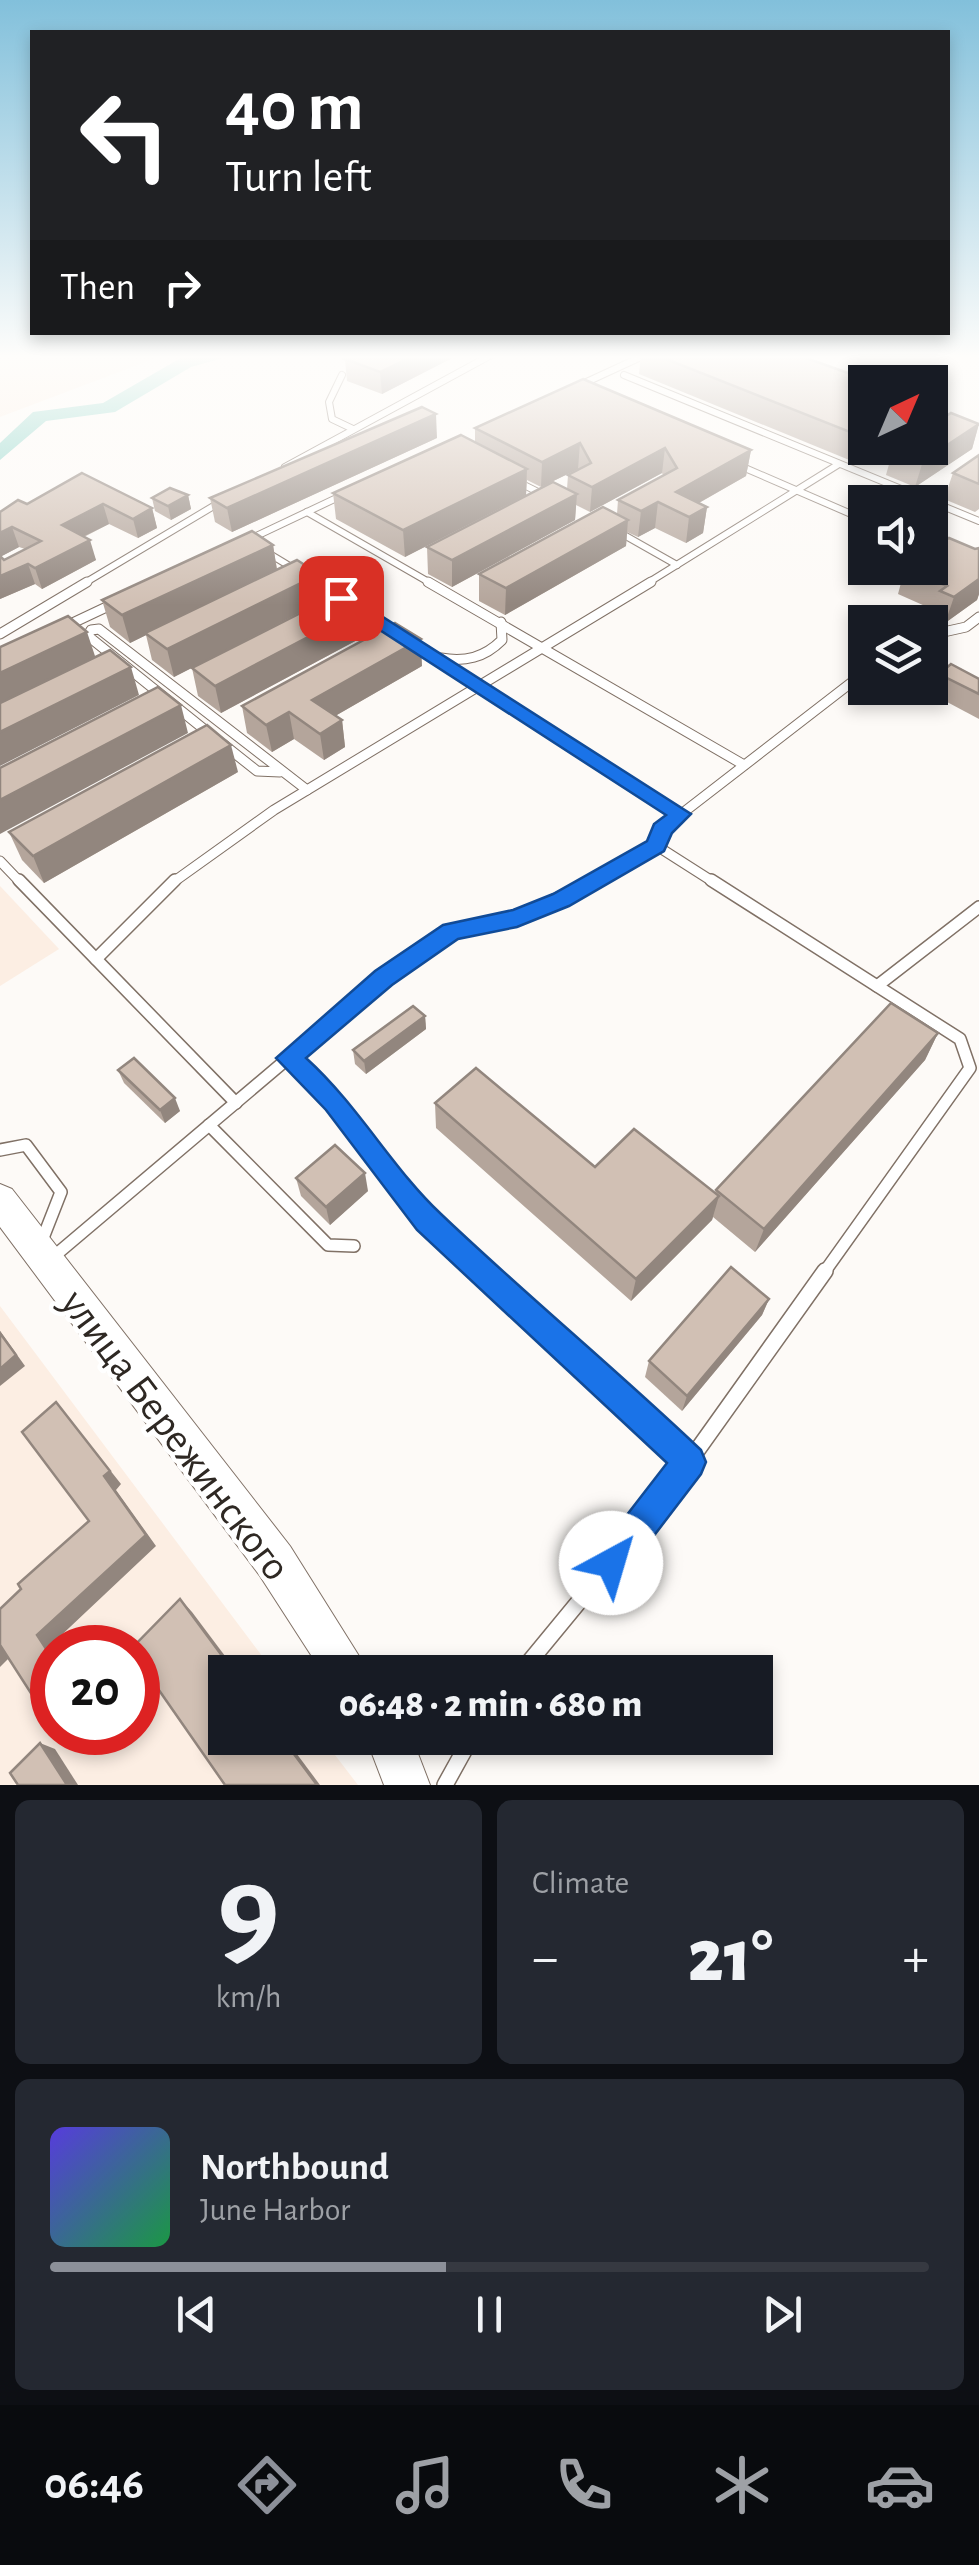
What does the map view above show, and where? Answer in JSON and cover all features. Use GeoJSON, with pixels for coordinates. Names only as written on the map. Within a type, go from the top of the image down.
{"type":"FeatureCollection","features":[{"type":"Feature","properties":{"kind":"main road","name":"улица Бережинского"},"geometry":{"type":"LineString","coordinates":[[3,1210],[44,1255],[275,1561],[336,1655]]}},
{"type":"Feature","properties":{"kind":"main road"},"geometry":{"type":"LineString","coordinates":[[395,1755],[406,1785]]}},
{"type":"Feature","properties":{"kind":"lane"},"geometry":{"type":"LineString","coordinates":[[268,476],[336,438]]}},
{"type":"Feature","properties":{"kind":"lane"},"geometry":{"type":"LineString","coordinates":[[777,438],[979,522]]}},
{"type":"Feature","properties":{"kind":"lane"},"geometry":{"type":"LineString","coordinates":[[727,460],[848,513]]}},
{"type":"Feature","properties":{"kind":"lane"},"geometry":{"type":"LineString","coordinates":[[96,959],[119,929],[164,888],[308,790],[839,464]]}},
{"type":"Feature","properties":{"kind":"lane"},"geometry":{"type":"LineString","coordinates":[[500,473],[550,498]]}},
{"type":"Feature","properties":{"kind":"lane"},"geometry":{"type":"LineString","coordinates":[[230,548],[355,490]]}},
{"type":"Feature","properties":{"kind":"lane"},"geometry":{"type":"LineString","coordinates":[[0,634],[172,528],[234,495]]}},
{"type":"Feature","properties":{"kind":"lane"},"geometry":{"type":"LineString","coordinates":[[307,512],[744,765]]}},
{"type":"Feature","properties":{"kind":"lane"},"geometry":{"type":"LineString","coordinates":[[158,520],[172,528]]}},
{"type":"Feature","properties":{"kind":"lane"},"geometry":{"type":"LineString","coordinates":[[600,523],[677,565]]}},
{"type":"Feature","properties":{"kind":"lane"},"geometry":{"type":"LineString","coordinates":[[247,540],[681,814]]}},
{"type":"Feature","properties":{"kind":"lane"},"geometry":{"type":"LineString","coordinates":[[57,630],[126,598]]}},
{"type":"Feature","properties":{"kind":"lane"},"geometry":{"type":"LineString","coordinates":[[948,631],[966,627],[979,617]]}},
{"type":"Feature","properties":{"kind":"lane"},"geometry":{"type":"LineString","coordinates":[[435,657],[470,660],[494,650],[502,640],[501,622]]}},
{"type":"Feature","properties":{"kind":"lane"},"geometry":{"type":"LineString","coordinates":[[280,772],[257,771],[88,636],[90,630],[100,629],[308,790]]}},
{"type":"Feature","properties":{"kind":"lane"},"geometry":{"type":"LineString","coordinates":[[44,1255],[209,1126],[384,978],[451,932],[517,918],[561,900],[657,846],[662,829],[848,685]]}},
{"type":"Feature","properties":{"kind":"lane"},"geometry":{"type":"LineString","coordinates":[[536,1655],[689,1462],[970,1068],[960,1039],[657,846]]}},
{"type":"Feature","properties":{"kind":"lane"},"geometry":{"type":"LineString","coordinates":[[0,861],[236,1103]]}},
{"type":"Feature","properties":{"kind":"lane"},"geometry":{"type":"LineString","coordinates":[[877,986],[979,906]]}},
{"type":"Feature","properties":{"kind":"lane"},"geometry":{"type":"LineString","coordinates":[[289,1058],[335,1102],[428,1221],[587,1362],[689,1462]]}},
{"type":"Feature","properties":{"kind":"lane"},"geometry":{"type":"LineString","coordinates":[[209,1126],[328,1245],[354,1246]]}},
{"type":"Feature","properties":{"kind":"lane"},"geometry":{"type":"LineString","coordinates":[[0,1150],[26,1145],[62,1192],[44,1255]]}},
{"type":"Feature","properties":{"kind":"lane"},"geometry":{"type":"LineString","coordinates":[[445,1785],[462,1755]]}},
{"type":"Feature","properties":{"kind":"shaded area"},"geometry":{"type":"Polygon","coordinates":[[[0,886],[59,949],[0,986],[0,886]]]}},
{"type":"Feature","properties":{"kind":"shaded area"},"geometry":{"type":"Polygon","coordinates":[[[0,1306],[261,1655],[208,1655],[208,1755],[335,1755],[358,1785],[0,1785],[0,1306]]]}},
{"type":"Feature","properties":{"kind":"building"},"geometry":{"type":"Polygon","coordinates":[[[349,438],[382,438],[227,508],[210,498],[349,438]]]}},
{"type":"Feature","properties":{"kind":"building"},"geometry":{"type":"Polygon","coordinates":[[[454,438],[467,438],[527,469],[403,530],[333,493],[454,438]]]}},
{"type":"Feature","properties":{"kind":"building"},"geometry":{"type":"Polygon","coordinates":[[[495,438],[723,438],[751,450],[676,492],[707,507],[689,517],[658,502],[641,511],[618,500],[677,468],[665,448],[592,487],[568,475],[591,463],[580,443],[542,462],[495,438]]]}},
{"type":"Feature","properties":{"kind":"building"},"geometry":{"type":"Polygon","coordinates":[[[979,455],[979,484],[953,473],[979,455]]]}},
{"type":"Feature","properties":{"kind":"building"},"geometry":{"type":"Polygon","coordinates":[[[82,473],[152,508],[133,519],[103,504],[62,525],[90,540],[35,568],[28,564],[0,576],[0,556],[4,560],[41,541],[12,527],[0,533],[0,512],[18,500],[27,504],[82,473]]]}},
{"type":"Feature","properties":{"kind":"building"},"geometry":{"type":"Polygon","coordinates":[[[553,482],[577,494],[452,560],[427,547],[553,482]]]}},
{"type":"Feature","properties":{"kind":"building"},"geometry":{"type":"Polygon","coordinates":[[[170,488],[188,495],[168,506],[152,498],[170,488]]]}},
{"type":"Feature","properties":{"kind":"building"},"geometry":{"type":"Polygon","coordinates":[[[603,507],[628,520],[506,588],[479,574],[603,507]]]}},
{"type":"Feature","properties":{"kind":"building"},"geometry":{"type":"Polygon","coordinates":[[[252,531],[273,545],[122,615],[102,600],[252,531]]]}},
{"type":"Feature","properties":{"kind":"building"},"geometry":{"type":"Polygon","coordinates":[[[948,539],[979,548],[979,579],[954,597],[940,591],[948,585],[948,539]]]}},
{"type":"Feature","properties":{"kind":"building"},"geometry":{"type":"Polygon","coordinates":[[[297,560],[319,574],[167,649],[145,633],[297,560]]]}},
{"type":"Feature","properties":{"kind":"building"},"geometry":{"type":"Polygon","coordinates":[[[346,590],[369,605],[215,686],[192,668],[346,590]]]}},
{"type":"Feature","properties":{"kind":"building"},"geometry":{"type":"Polygon","coordinates":[[[68,616],[87,632],[0,673],[0,647],[68,616]]]}},
{"type":"Feature","properties":{"kind":"building"},"geometry":{"type":"Polygon","coordinates":[[[395,623],[421,639],[312,700],[342,720],[320,734],[289,712],[266,725],[242,706],[395,623]]]}},
{"type":"Feature","properties":{"kind":"building"},"geometry":{"type":"Polygon","coordinates":[[[110,650],[131,667],[0,732],[0,703],[110,650]]]}},
{"type":"Feature","properties":{"kind":"building"},"geometry":{"type":"Polygon","coordinates":[[[951,664],[979,679],[979,694],[948,678],[951,664]]]}},
{"type":"Feature","properties":{"kind":"building"},"geometry":{"type":"Polygon","coordinates":[[[158,687],[181,705],[0,800],[0,768],[158,687]]]}},
{"type":"Feature","properties":{"kind":"building"},"geometry":{"type":"Polygon","coordinates":[[[207,725],[231,745],[33,856],[9,832],[207,725]]]}},
{"type":"Feature","properties":{"kind":"building"},"geometry":{"type":"Polygon","coordinates":[[[891,1003],[938,1033],[764,1229],[716,1190],[891,1003]]]}},
{"type":"Feature","properties":{"kind":"building"},"geometry":{"type":"Polygon","coordinates":[[[413,1006],[425,1016],[364,1061],[353,1050],[413,1006]]]}},
{"type":"Feature","properties":{"kind":"building"},"geometry":{"type":"Polygon","coordinates":[[[134,1058],[175,1098],[160,1110],[118,1070],[134,1058]]]}},
{"type":"Feature","properties":{"kind":"building"},"geometry":{"type":"Polygon","coordinates":[[[476,1068],[595,1167],[634,1129],[719,1196],[636,1279],[435,1103],[476,1068]]]}},
{"type":"Feature","properties":{"kind":"building"},"geometry":{"type":"Polygon","coordinates":[[[335,1145],[365,1173],[326,1207],[296,1178],[335,1145]]]}},
{"type":"Feature","properties":{"kind":"building"},"geometry":{"type":"Polygon","coordinates":[[[731,1267],[769,1299],[687,1396],[649,1361],[731,1267]]]}},
{"type":"Feature","properties":{"kind":"building"},"geometry":{"type":"Polygon","coordinates":[[[0,1333],[16,1355],[0,1369],[0,1333]]]}},
{"type":"Feature","properties":{"kind":"building"},"geometry":{"type":"Polygon","coordinates":[[[56,1402],[110,1471],[104,1476],[146,1535],[48,1625],[30,1625],[30,1692],[0,1645],[0,1609],[21,1589],[18,1584],[89,1521],[22,1432],[56,1402]]]}},
{"type":"Feature","properties":{"kind":"building"},"geometry":{"type":"Polygon","coordinates":[[[180,1599],[221,1655],[208,1655],[208,1755],[295,1755],[317,1785],[225,1785],[160,1692],[160,1625],[155,1625],[180,1599]]]}},
{"type":"Feature","properties":{"kind":"building"},"geometry":{"type":"Polygon","coordinates":[[[30,1753],[48,1755],[67,1785],[18,1785],[10,1773],[30,1753]]]}},
{"type":"Feature","properties":{"kind":"waterway"},"geometry":{"type":"LineString","coordinates":[[0,454],[17,438]]}},
{"type":"Feature","properties":{"kind":"route"},"geometry":{"type":"LineString","coordinates":[[341,598],[681,814],[662,829],[657,846],[561,900],[517,918],[451,932],[384,978],[289,1058],[335,1102],[428,1221],[587,1362],[689,1462],[611,1563]]}}]}
